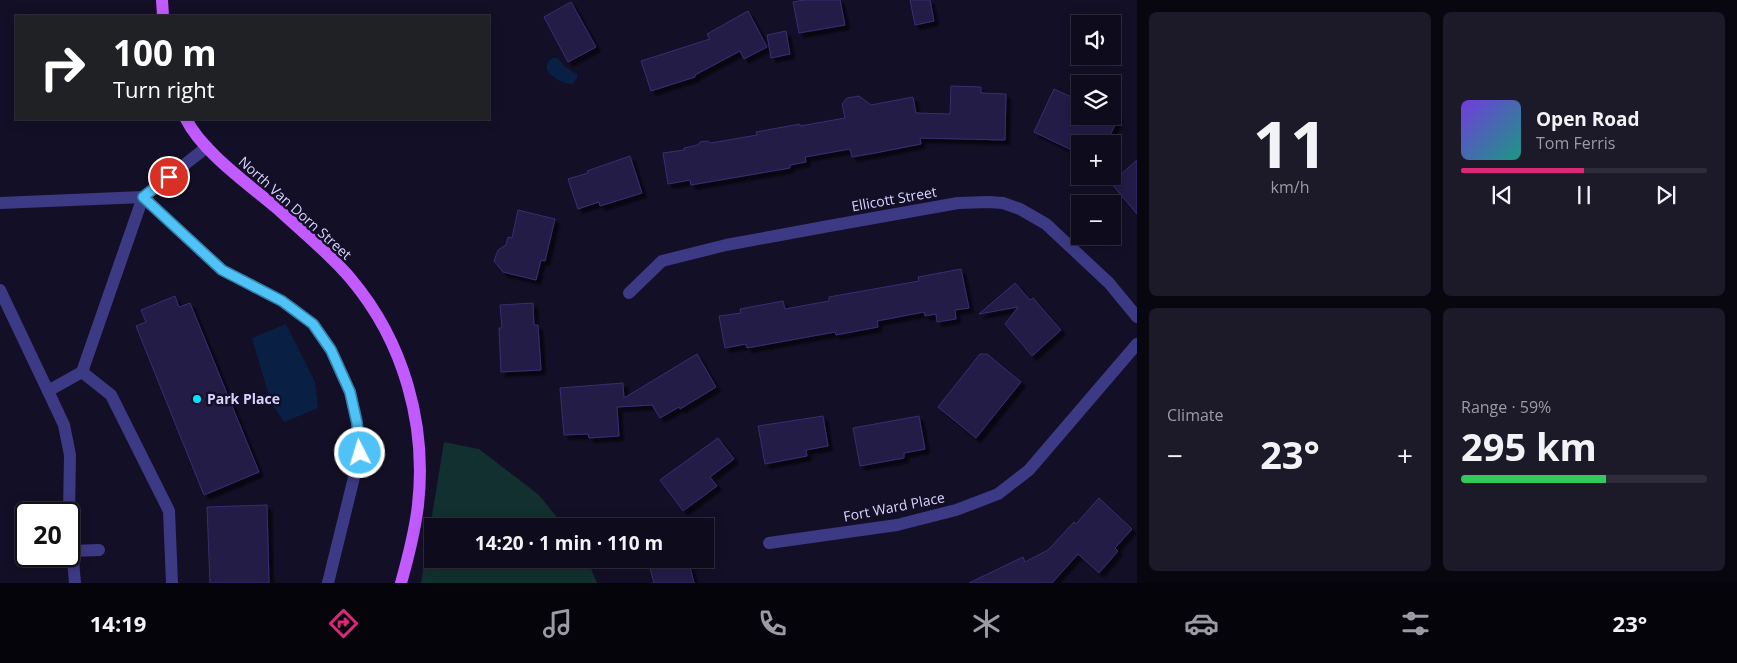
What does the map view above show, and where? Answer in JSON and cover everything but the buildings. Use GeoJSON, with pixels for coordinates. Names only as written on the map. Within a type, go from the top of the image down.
{"type":"FeatureCollection","features":[{"type":"Feature","properties":{"kind":"main road"},"geometry":{"type":"LineString","coordinates":[[162,0],[163,15]]}},
{"type":"Feature","properties":{"kind":"main road","name":"North Van Dorn Street"},"geometry":{"type":"LineString","coordinates":[[187,120],[207,147],[228,168],[303,232],[351,279],[380,321],[396,353],[416,417],[419,456],[418,507],[401,583]]}},
{"type":"Feature","properties":{"kind":"street"},"geometry":{"type":"LineString","coordinates":[[48,391],[82,372],[143,197],[207,147]]}},
{"type":"Feature","properties":{"kind":"street"},"geometry":{"type":"LineString","coordinates":[[0,203],[143,197],[222,270],[282,301],[313,324],[331,350],[350,392],[357,423],[360,453],[328,583]]}},
{"type":"Feature","properties":{"kind":"street","name":"Ellicott Street"},"geometry":{"type":"LineString","coordinates":[[629,293],[662,261],[726,245],[829,226],[958,203],[988,202],[1003,203],[1011,206],[1046,224],[1109,284],[1137,317]]}},
{"type":"Feature","properties":{"kind":"street"},"geometry":{"type":"LineString","coordinates":[[0,290],[64,425],[70,455],[69,502]]}},
{"type":"Feature","properties":{"kind":"street","name":"Fort Ward Place"},"geometry":{"type":"LineString","coordinates":[[769,543],[897,525],[956,510],[998,494],[1028,470],[1137,344]]}},
{"type":"Feature","properties":{"kind":"street"},"geometry":{"type":"LineString","coordinates":[[82,372],[111,395],[169,511],[172,583]]}},
{"type":"Feature","properties":{"kind":"street"},"geometry":{"type":"LineString","coordinates":[[80,551],[99,550]]}},
{"type":"Feature","properties":{"kind":"street"},"geometry":{"type":"LineString","coordinates":[[73,567],[75,583]]}},
{"type":"Feature","properties":{"kind":"green space"},"geometry":{"type":"Polygon","coordinates":[[[444,442],[479,449],[539,495],[558,518],[432,518],[444,442]]]}},
{"type":"Feature","properties":{"kind":"green space"},"geometry":{"type":"Polygon","coordinates":[[[424,565],[424,568],[591,568],[597,583],[421,583],[424,565]]]}},
{"type":"Feature","properties":{"kind":"water"},"geometry":{"type":"Polygon","coordinates":[[[553,58],[558,58],[565,67],[577,74],[573,84],[562,82],[551,75],[546,66],[553,58]]]}},
{"type":"Feature","properties":{"kind":"water"},"geometry":{"type":"Polygon","coordinates":[[[286,324],[315,382],[318,408],[284,422],[271,403],[252,338],[286,324]]]}},
{"type":"Feature","properties":{"kind":"place","name":"Park Place"},"geometry":{"type":"Point","coordinates":[197,399]}},
{"type":"Feature","properties":{"kind":"route"},"geometry":{"type":"LineString","coordinates":[[169,177],[143,197],[222,270],[282,301],[313,324],[331,350],[350,392],[357,423],[360,453]]}}]}
